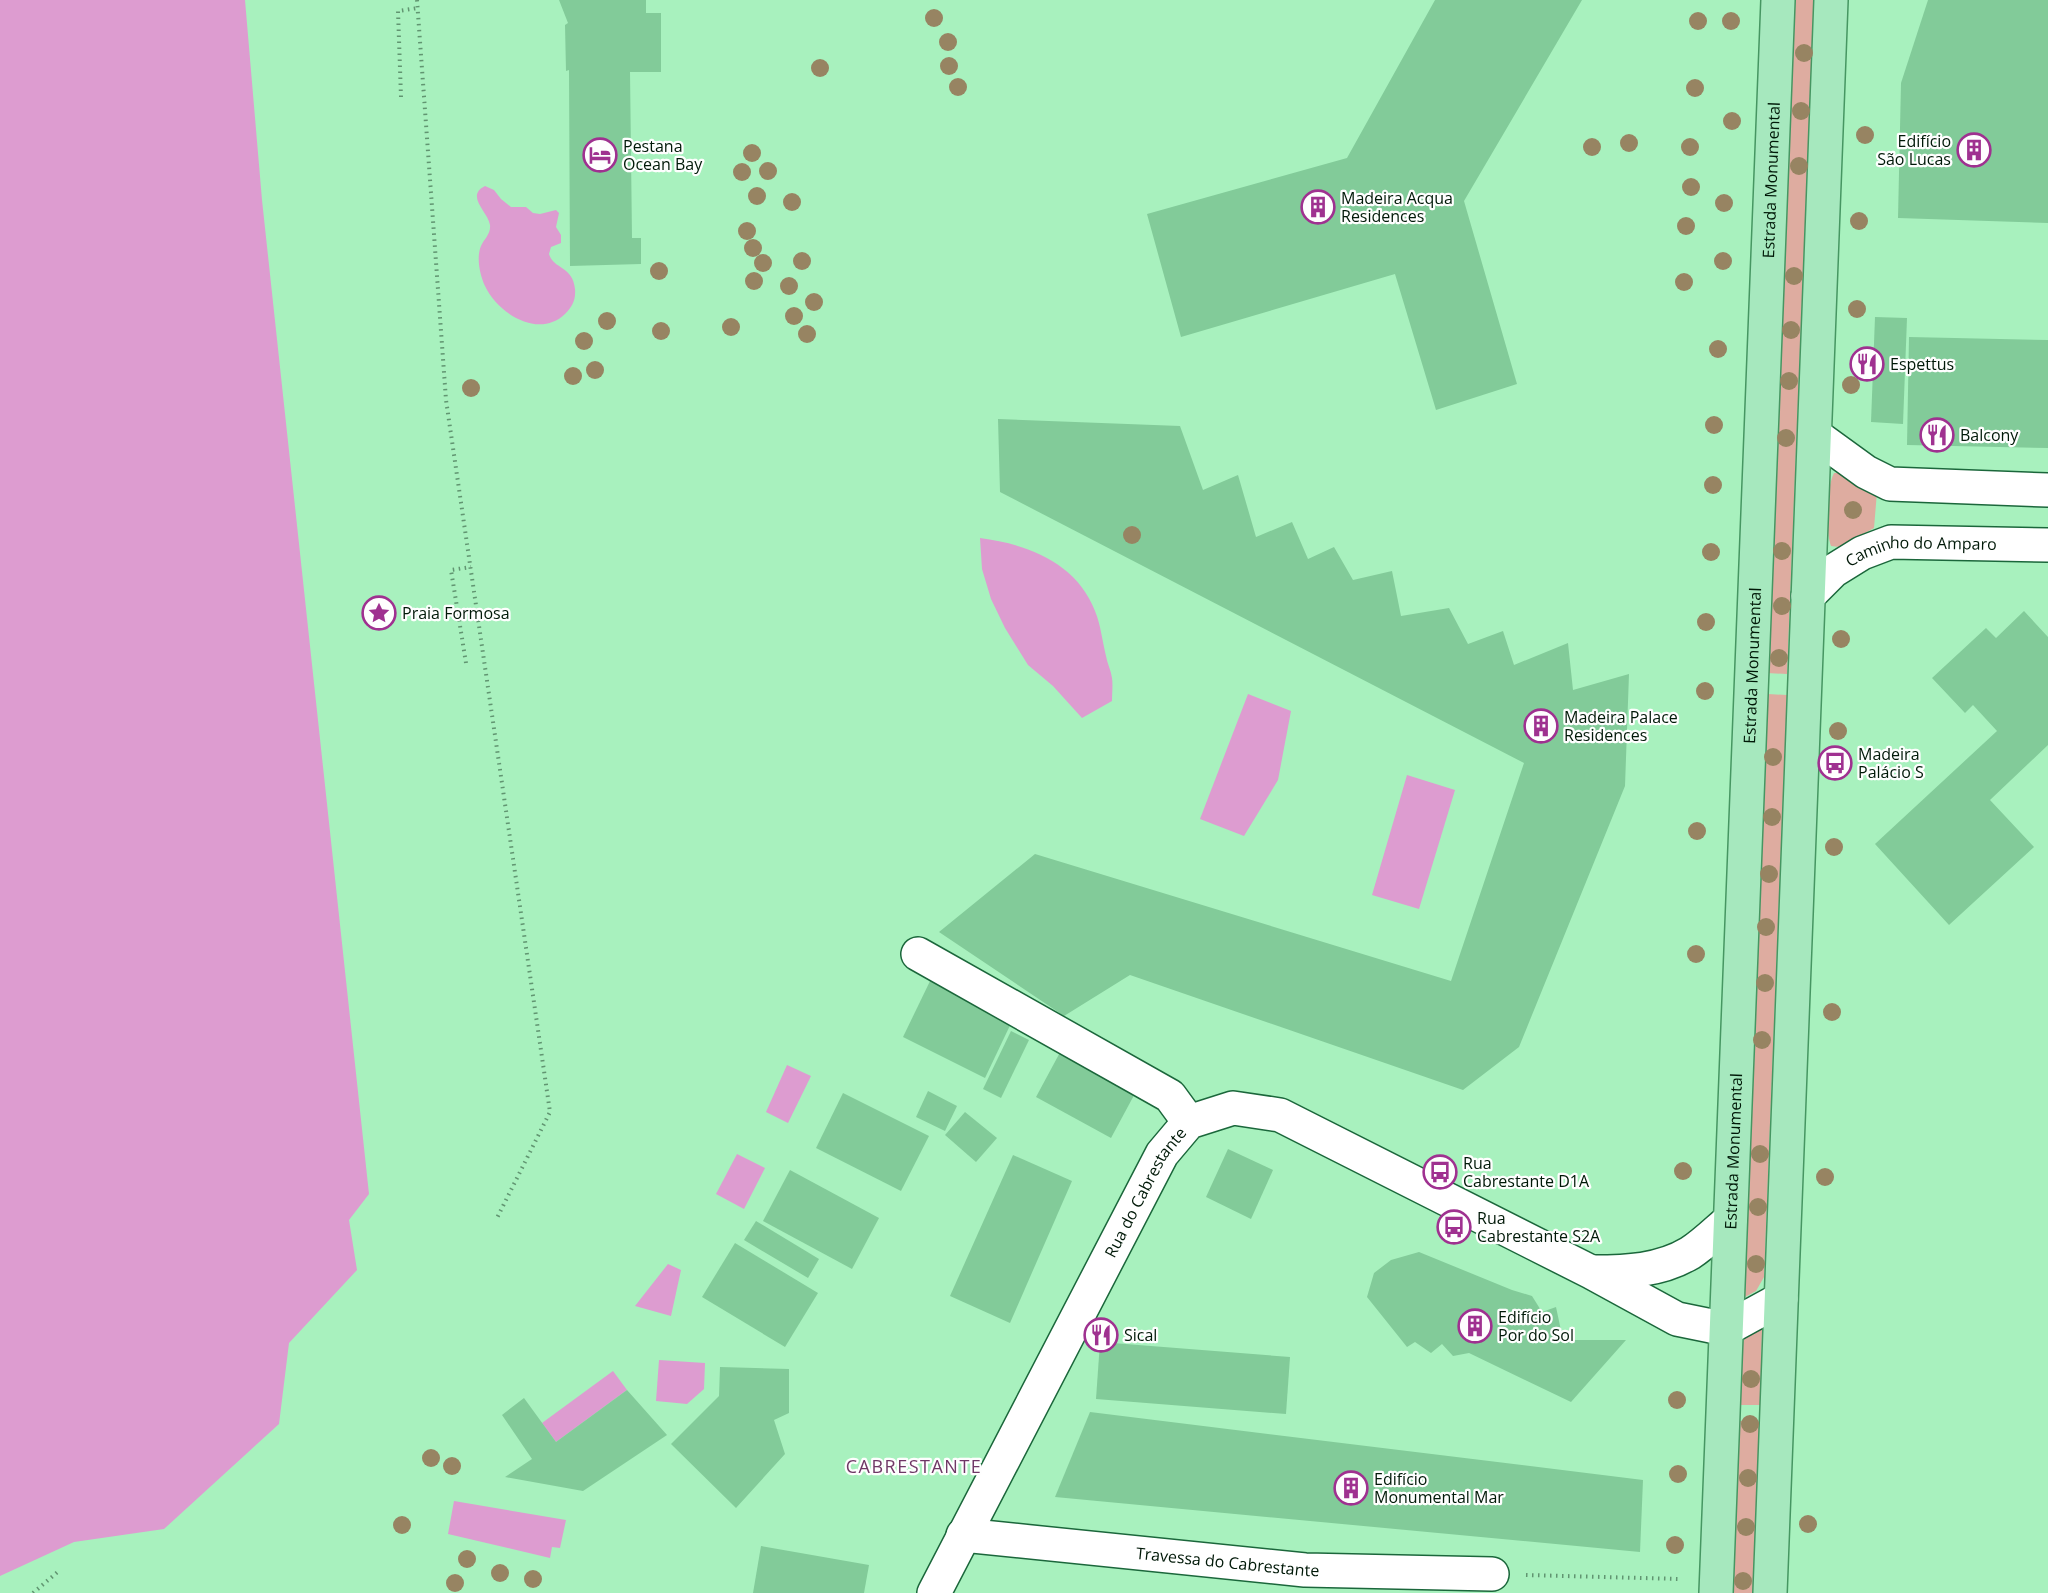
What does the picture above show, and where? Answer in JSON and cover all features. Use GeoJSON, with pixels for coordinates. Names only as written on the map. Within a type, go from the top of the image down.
{"type":"FeatureCollection","features":[{"type":"Feature","properties":{"kind":"main road","name":"Estrada Monumental"},"geometry":{"type":"LineString","coordinates":[[1716,1593],[1778,0]]}},
{"type":"Feature","properties":{"kind":"main road"},"geometry":{"type":"LineString","coordinates":[[1770,1593],[1831,0]]}},
{"type":"Feature","properties":{"kind":"street"},"geometry":{"type":"LineString","coordinates":[[1815,435],[1866,472],[1890,484],[2048,490]]}},
{"type":"Feature","properties":{"kind":"street","name":"Caminho do Amparo"},"geometry":{"type":"LineString","coordinates":[[1808,596],[1833,571],[1862,553],[1891,542],[2048,544]]}},
{"type":"Feature","properties":{"kind":"street"},"geometry":{"type":"LineString","coordinates":[[918,954],[1170,1096],[1189,1122]]}},
{"type":"Feature","properties":{"kind":"street","name":"Rua do Cabrestante"},"geometry":{"type":"LineString","coordinates":[[934,1593],[1162,1154],[1189,1122],[1233,1108],[1280,1115],[1591,1272],[1677,1319],[1726,1329]]}},
{"type":"Feature","properties":{"kind":"street","name":"Rua do Cabrestante"},"geometry":{"type":"LineString","coordinates":[[1591,1272],[1639,1271],[1679,1258],[1730,1220]]}},
{"type":"Feature","properties":{"kind":"street"},"geometry":{"type":"LineString","coordinates":[[1726,1329],[1781,1299]]}},
{"type":"Feature","properties":{"kind":"street","name":"Travessa do Cabrestante"},"geometry":{"type":"LineString","coordinates":[[963,1535],[1305,1570],[1492,1574]]}},
{"type":"Feature","properties":{"kind":"path"},"geometry":{"type":"LineString","coordinates":[[417,0],[446,399],[550,1112],[496,1220]]}},
{"type":"Feature","properties":{"kind":"path"},"geometry":{"type":"LineString","coordinates":[[401,97],[398,11],[418,9]]}},
{"type":"Feature","properties":{"kind":"path"},"geometry":{"type":"LineString","coordinates":[[466,663],[451,570],[471,567]]}},
{"type":"Feature","properties":{"kind":"path"},"geometry":{"type":"LineString","coordinates":[[33,1593],[60,1570]]}},
{"type":"Feature","properties":{"kind":"path"},"geometry":{"type":"LineString","coordinates":[[1492,1574],[1684,1579]]}},
{"type":"Feature","properties":{"kind":"shaded area"},"geometry":{"type":"Polygon","coordinates":[[[0,0],[245,0],[262,200],[369,1194],[349,1220],[357,1270],[289,1343],[279,1424],[164,1529],[74,1542],[0,1576],[0,0]]]}},
{"type":"Feature","properties":{"kind":"shaded area"},"geometry":{"type":"Polygon","coordinates":[[[1794,0],[1814,0],[1787,674],[1767,673],[1794,0]]]}},
{"type":"Feature","properties":{"kind":"shaded area"},"geometry":{"type":"Polygon","coordinates":[[[485,186],[494,190],[511,207],[526,207],[533,213],[540,214],[556,210],[559,213],[556,227],[561,235],[561,243],[551,247],[549,254],[554,263],[571,276],[575,293],[570,309],[555,321],[532,324],[520,320],[499,306],[485,286],[480,272],[479,256],[490,225],[479,204],[477,194],[485,186]]]}},
{"type":"Feature","properties":{"kind":"shaded area"},"geometry":{"type":"Polygon","coordinates":[[[1834,473],[1842,473],[1877,492],[1874,528],[1839,547],[1831,546],[1828,530],[1828,499],[1834,473]]]}},
{"type":"Feature","properties":{"kind":"shaded area"},"geometry":{"type":"Polygon","coordinates":[[[980,538],[1032,551],[1063,568],[1076,580],[1087,594],[1099,622],[1112,678],[1112,701],[1082,718],[1053,686],[1028,665],[1005,628],[991,599],[982,569],[980,538]]]}},
{"type":"Feature","properties":{"kind":"shaded area"},"geometry":{"type":"Polygon","coordinates":[[[1248,694],[1291,711],[1278,780],[1244,836],[1200,819],[1248,694]]]}},
{"type":"Feature","properties":{"kind":"shaded area"},"geometry":{"type":"Polygon","coordinates":[[[1768,694],[1787,695],[1764,1277],[1756,1291],[1745,1297],[1768,694]]]}},
{"type":"Feature","properties":{"kind":"shaded area"},"geometry":{"type":"Polygon","coordinates":[[[1407,775],[1455,790],[1419,909],[1372,895],[1407,775]]]}},
{"type":"Feature","properties":{"kind":"shaded area"},"geometry":{"type":"Polygon","coordinates":[[[787,1065],[811,1076],[788,1123],[766,1112],[787,1065]]]}},
{"type":"Feature","properties":{"kind":"shaded area"},"geometry":{"type":"Polygon","coordinates":[[[737,1154],[765,1168],[744,1209],[716,1194],[737,1154]]]}},
{"type":"Feature","properties":{"kind":"shaded area"},"geometry":{"type":"Polygon","coordinates":[[[668,1264],[681,1270],[671,1316],[635,1306],[668,1264]]]}},
{"type":"Feature","properties":{"kind":"shaded area"},"geometry":{"type":"Polygon","coordinates":[[[1758,1329],[1762,1330],[1760,1405],[1740,1405],[1743,1342],[1745,1337],[1758,1329]]]}},
{"type":"Feature","properties":{"kind":"shaded area"},"geometry":{"type":"Polygon","coordinates":[[[659,1360],[705,1363],[704,1389],[687,1404],[656,1401],[659,1360]]]}},
{"type":"Feature","properties":{"kind":"shaded area"},"geometry":{"type":"Polygon","coordinates":[[[613,1371],[627,1390],[556,1442],[542,1423],[613,1371]]]}},
{"type":"Feature","properties":{"kind":"shaded area"},"geometry":{"type":"Polygon","coordinates":[[[1740,1421],[1760,1422],[1753,1593],[1732,1593],[1740,1421]]]}},
{"type":"Feature","properties":{"kind":"shaded area"},"geometry":{"type":"Polygon","coordinates":[[[454,1501],[566,1520],[560,1548],[552,1547],[550,1558],[448,1534],[454,1501]]]}},
{"type":"Feature","properties":{"kind":"building","name":"Pestana Ocean Bay"},"geometry":{"type":"Polygon","coordinates":[[[559,0],[646,0],[646,13],[661,13],[661,72],[630,72],[632,238],[641,238],[641,264],[570,266],[569,70],[566,71],[565,25],[568,23],[559,0]]]}},
{"type":"Feature","properties":{"kind":"building","name":"Madeira Acqua Residences"},"geometry":{"type":"Polygon","coordinates":[[[1435,0],[1582,0],[1464,201],[1517,384],[1436,410],[1395,274],[1181,337],[1147,214],[1347,158],[1435,0]]]}},
{"type":"Feature","properties":{"kind":"building","name":"Edifício São Lucas"},"geometry":{"type":"Polygon","coordinates":[[[1928,0],[2048,0],[2048,223],[1898,218],[1901,83],[1928,0]]]}},
{"type":"Feature","properties":{"kind":"building"},"geometry":{"type":"Polygon","coordinates":[[[1875,317],[1907,318],[1903,424],[1871,422],[1875,317]]]}},
{"type":"Feature","properties":{"kind":"building"},"geometry":{"type":"Polygon","coordinates":[[[1909,337],[2048,340],[2048,448],[1907,445],[1909,337]]]}},
{"type":"Feature","properties":{"kind":"building","name":"Madeira Palace Residences"},"geometry":{"type":"Polygon","coordinates":[[[998,419],[1180,426],[1203,490],[1238,475],[1256,537],[1292,522],[1308,559],[1334,547],[1353,580],[1392,571],[1401,616],[1449,608],[1468,644],[1503,631],[1514,665],[1568,643],[1573,690],[1629,674],[1625,786],[1519,1047],[1463,1090],[1130,975],[1064,1016],[939,932],[1035,854],[1451,981],[1524,763],[1000,492],[998,419]]]}},
{"type":"Feature","properties":{"kind":"building"},"geometry":{"type":"Polygon","coordinates":[[[2024,611],[2048,637],[2048,745],[1990,800],[2034,847],[1949,925],[1875,844],[1997,731],[1973,705],[1965,713],[1932,678],[1986,628],[1996,638],[2024,611]]]}},
{"type":"Feature","properties":{"kind":"building"},"geometry":{"type":"Polygon","coordinates":[[[932,977],[1014,1017],[985,1078],[903,1037],[932,977]]]}},
{"type":"Feature","properties":{"kind":"building"},"geometry":{"type":"Polygon","coordinates":[[[1011,1031],[1029,1040],[1001,1098],[983,1089],[1011,1031]]]}},
{"type":"Feature","properties":{"kind":"building"},"geometry":{"type":"Polygon","coordinates":[[[1064,1045],[1139,1086],[1111,1138],[1036,1097],[1064,1045]]]}},
{"type":"Feature","properties":{"kind":"building"},"geometry":{"type":"Polygon","coordinates":[[[928,1091],[957,1106],[945,1131],[916,1117],[928,1091]]]}},
{"type":"Feature","properties":{"kind":"building"},"geometry":{"type":"Polygon","coordinates":[[[843,1093],[929,1136],[901,1191],[816,1148],[843,1093]]]}},
{"type":"Feature","properties":{"kind":"building"},"geometry":{"type":"Polygon","coordinates":[[[965,1112],[997,1138],[976,1162],[945,1135],[965,1112]]]}},
{"type":"Feature","properties":{"kind":"building"},"geometry":{"type":"Polygon","coordinates":[[[1228,1149],[1273,1170],[1251,1219],[1206,1197],[1228,1149]]]}},
{"type":"Feature","properties":{"kind":"building"},"geometry":{"type":"Polygon","coordinates":[[[1013,1155],[1072,1181],[1010,1323],[950,1296],[1013,1155]]]}},
{"type":"Feature","properties":{"kind":"building"},"geometry":{"type":"Polygon","coordinates":[[[790,1170],[879,1218],[852,1269],[763,1221],[790,1170]]]}},
{"type":"Feature","properties":{"kind":"building"},"geometry":{"type":"Polygon","coordinates":[[[756,1221],[819,1259],[808,1278],[744,1240],[756,1221]]]}},
{"type":"Feature","properties":{"kind":"building"},"geometry":{"type":"Polygon","coordinates":[[[735,1243],[818,1293],[785,1347],[702,1297],[735,1243]]]}},
{"type":"Feature","properties":{"kind":"building","name":"Edifício Por do Sol"},"geometry":{"type":"Polygon","coordinates":[[[1419,1252],[1532,1296],[1542,1312],[1556,1307],[1563,1340],[1626,1340],[1571,1402],[1469,1353],[1453,1356],[1442,1344],[1431,1353],[1415,1342],[1407,1347],[1367,1297],[1374,1273],[1391,1260],[1419,1252]]]}},
{"type":"Feature","properties":{"kind":"building"},"geometry":{"type":"Polygon","coordinates":[[[1100,1342],[1290,1357],[1286,1414],[1096,1399],[1100,1342]]]}},
{"type":"Feature","properties":{"kind":"building"},"geometry":{"type":"Polygon","coordinates":[[[720,1367],[789,1369],[789,1413],[774,1420],[785,1454],[736,1508],[671,1444],[719,1396],[720,1367]]]}},
{"type":"Feature","properties":{"kind":"building"},"geometry":{"type":"Polygon","coordinates":[[[627,1390],[667,1435],[583,1491],[505,1477],[532,1459],[502,1415],[524,1398],[556,1442],[627,1390]]]}},
{"type":"Feature","properties":{"kind":"building","name":"Edifício Monumental Mar"},"geometry":{"type":"Polygon","coordinates":[[[1090,1412],[1643,1480],[1640,1552],[1055,1497],[1090,1412]]]}},
{"type":"Feature","properties":{"kind":"building"},"geometry":{"type":"Polygon","coordinates":[[[761,1546],[869,1565],[864,1593],[753,1593],[761,1546]]]}},
{"type":"Feature","properties":{"kind":"place","name":"Edifício São Lucas"},"geometry":{"type":"Point","coordinates":[1974,150]}},
{"type":"Feature","properties":{"kind":"place","name":"Pestana Ocean Bay"},"geometry":{"type":"Point","coordinates":[600,155]}},
{"type":"Feature","properties":{"kind":"place","name":"Madeira Acqua Residences"},"geometry":{"type":"Point","coordinates":[1318,207]}},
{"type":"Feature","properties":{"kind":"place","name":"Espettus"},"geometry":{"type":"Point","coordinates":[1867,364]}},
{"type":"Feature","properties":{"kind":"place","name":"Balcony"},"geometry":{"type":"Point","coordinates":[1937,435]}},
{"type":"Feature","properties":{"kind":"place","name":"Praia Formosa"},"geometry":{"type":"Point","coordinates":[379,613]}},
{"type":"Feature","properties":{"kind":"place","name":"Madeira Palace Residences"},"geometry":{"type":"Point","coordinates":[1541,726]}},
{"type":"Feature","properties":{"kind":"place","name":"Madeira Palácio S"},"geometry":{"type":"Point","coordinates":[1835,763]}},
{"type":"Feature","properties":{"kind":"place","name":"Rua Cabrestante D1A"},"geometry":{"type":"Point","coordinates":[1440,1172]}},
{"type":"Feature","properties":{"kind":"place","name":"Rua Cabrestante S2A"},"geometry":{"type":"Point","coordinates":[1454,1227]}},
{"type":"Feature","properties":{"kind":"place","name":"Edifício Por do Sol"},"geometry":{"type":"Point","coordinates":[1475,1326]}},
{"type":"Feature","properties":{"kind":"place","name":"Sical"},"geometry":{"type":"Point","coordinates":[1101,1335]}},
{"type":"Feature","properties":{"kind":"place","name":"Edifício Monumental Mar"},"geometry":{"type":"Point","coordinates":[1351,1488]}},
{"type":"Feature","properties":{"kind":"district","name":"CABRESTANTE"},"geometry":{"type":"Point","coordinates":[914,1467]}}]}
